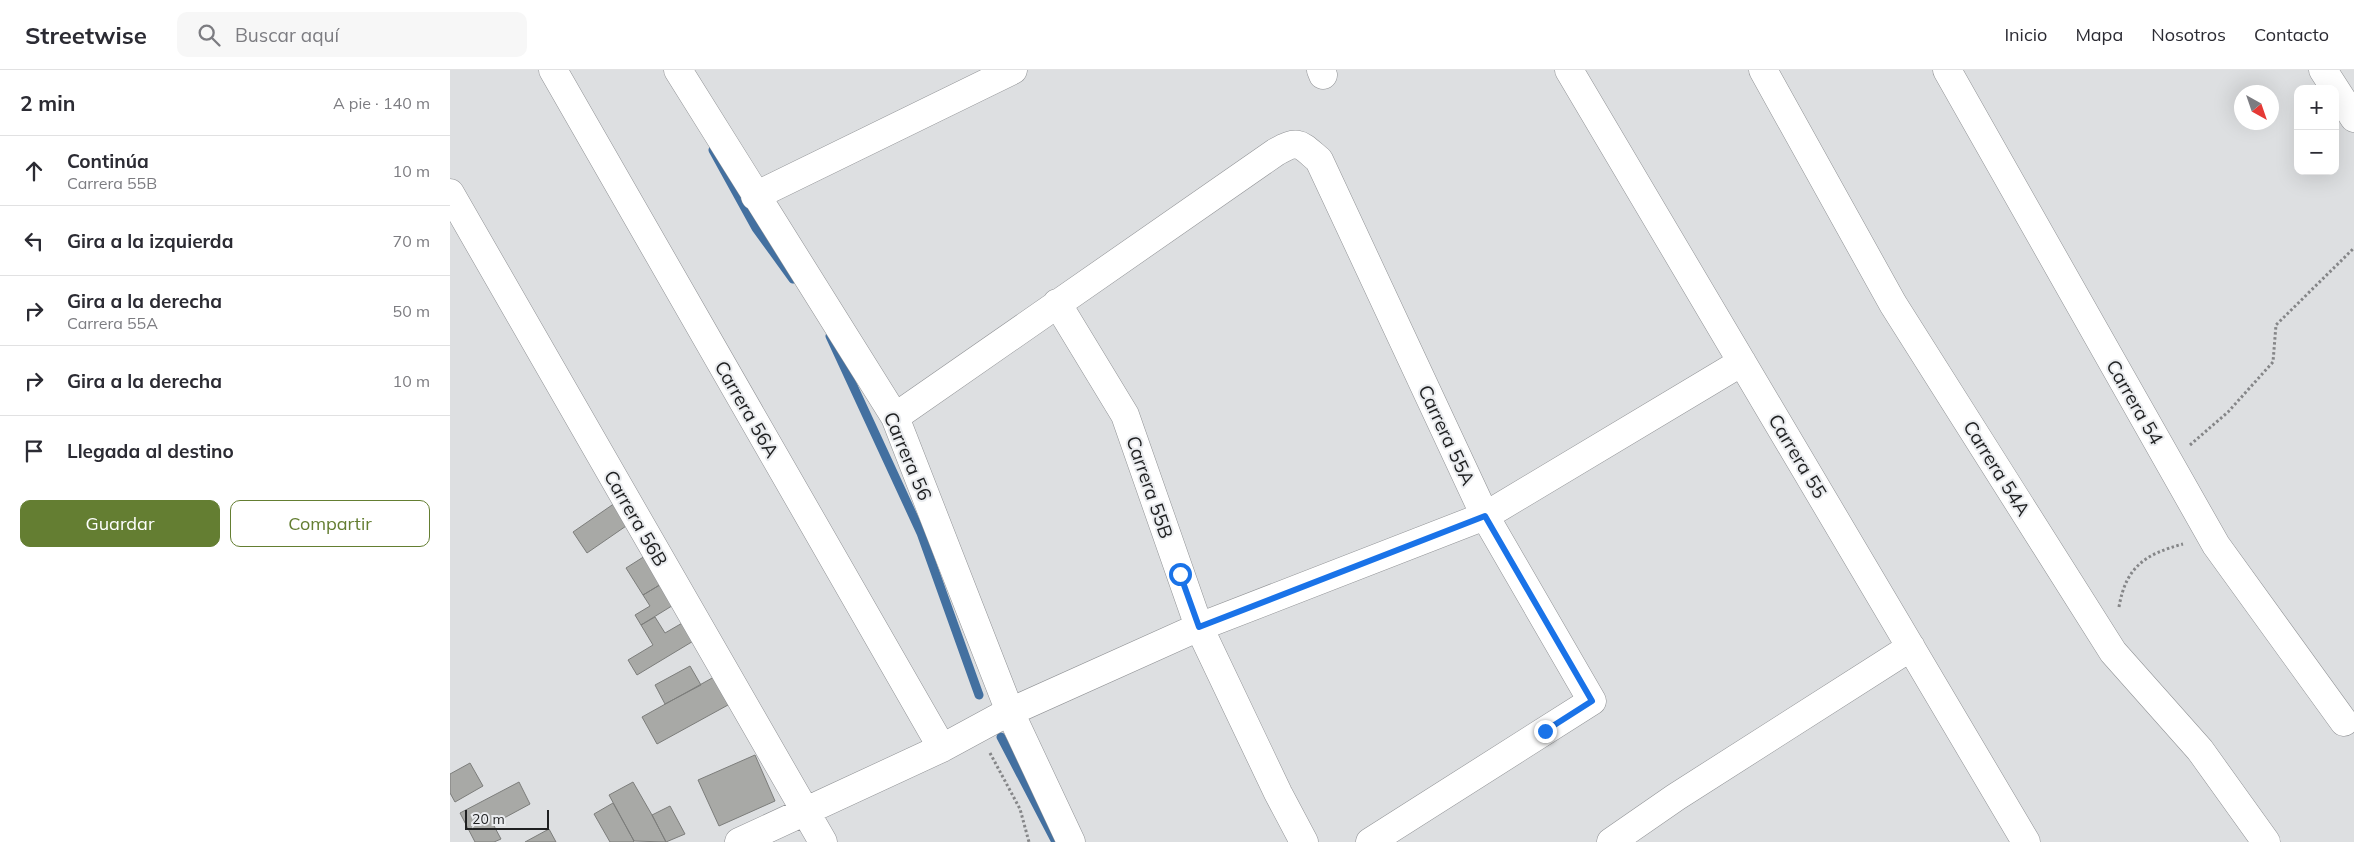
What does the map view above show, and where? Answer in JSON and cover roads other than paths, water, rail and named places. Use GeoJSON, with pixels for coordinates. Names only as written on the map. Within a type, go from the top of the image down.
{"type":"FeatureCollection","features":[{"type":"Feature","properties":{"kind":"street","name":"Carrera 56A"},"geometry":{"type":"LineString","coordinates":[[553,70],[942,748]]}},
{"type":"Feature","properties":{"kind":"street","name":"Carrera 56"},"geometry":{"type":"LineString","coordinates":[[678,70],[755,196],[895,417],[993,720],[1071,842]]}},
{"type":"Feature","properties":{"kind":"street"},"geometry":{"type":"LineString","coordinates":[[755,196],[1013,70]]}},
{"type":"Feature","properties":{"kind":"street","name":"Carrera 55"},"geometry":{"type":"LineString","coordinates":[[1569,70],[2026,842]]}},
{"type":"Feature","properties":{"kind":"street","name":"Carrera 54A"},"geometry":{"type":"LineString","coordinates":[[1763,70],[1893,304],[2113,652],[2200,750],[2266,842]]}},
{"type":"Feature","properties":{"kind":"street","name":"Carrera 54"},"geometry":{"type":"LineString","coordinates":[[1947,70],[2216,545],[2344,722]]}},
{"type":"Feature","properties":{"kind":"street"},"geometry":{"type":"LineString","coordinates":[[2323,70],[2354,118]]}},
{"type":"Feature","properties":{"kind":"street","name":"Carrera 55A"},"geometry":{"type":"LineString","coordinates":[[1057,304],[1290,144],[1301,145],[1319,160],[1485,516],[1592,701],[1370,842]]}},
{"type":"Feature","properties":{"kind":"street","name":"Carrera 56B"},"geometry":{"type":"LineString","coordinates":[[453,205],[822,842]]}},
{"type":"Feature","properties":{"kind":"street"},"geometry":{"type":"LineString","coordinates":[[895,417],[1057,304]]}},
{"type":"Feature","properties":{"kind":"street","name":"Carrera 55B"},"geometry":{"type":"LineString","coordinates":[[1057,304],[1125,415],[1199,627],[1278,793],[1304,842]]}},
{"type":"Feature","properties":{"kind":"street"},"geometry":{"type":"LineString","coordinates":[[740,842],[942,748],[993,720],[1199,627],[1485,516],[1742,362]]}},
{"type":"Feature","properties":{"kind":"street"},"geometry":{"type":"LineString","coordinates":[[1611,842],[1676,797],[1911,647]]}},
{"type":"Feature","properties":{"kind":"waterway"},"geometry":{"type":"LineString","coordinates":[[713,150],[756,228],[793,279]]}},
{"type":"Feature","properties":{"kind":"waterway"},"geometry":{"type":"LineString","coordinates":[[830,336],[921,533],[979,695]]}},
{"type":"Feature","properties":{"kind":"waterway"},"geometry":{"type":"LineString","coordinates":[[1001,737],[1056,842]]}}]}
